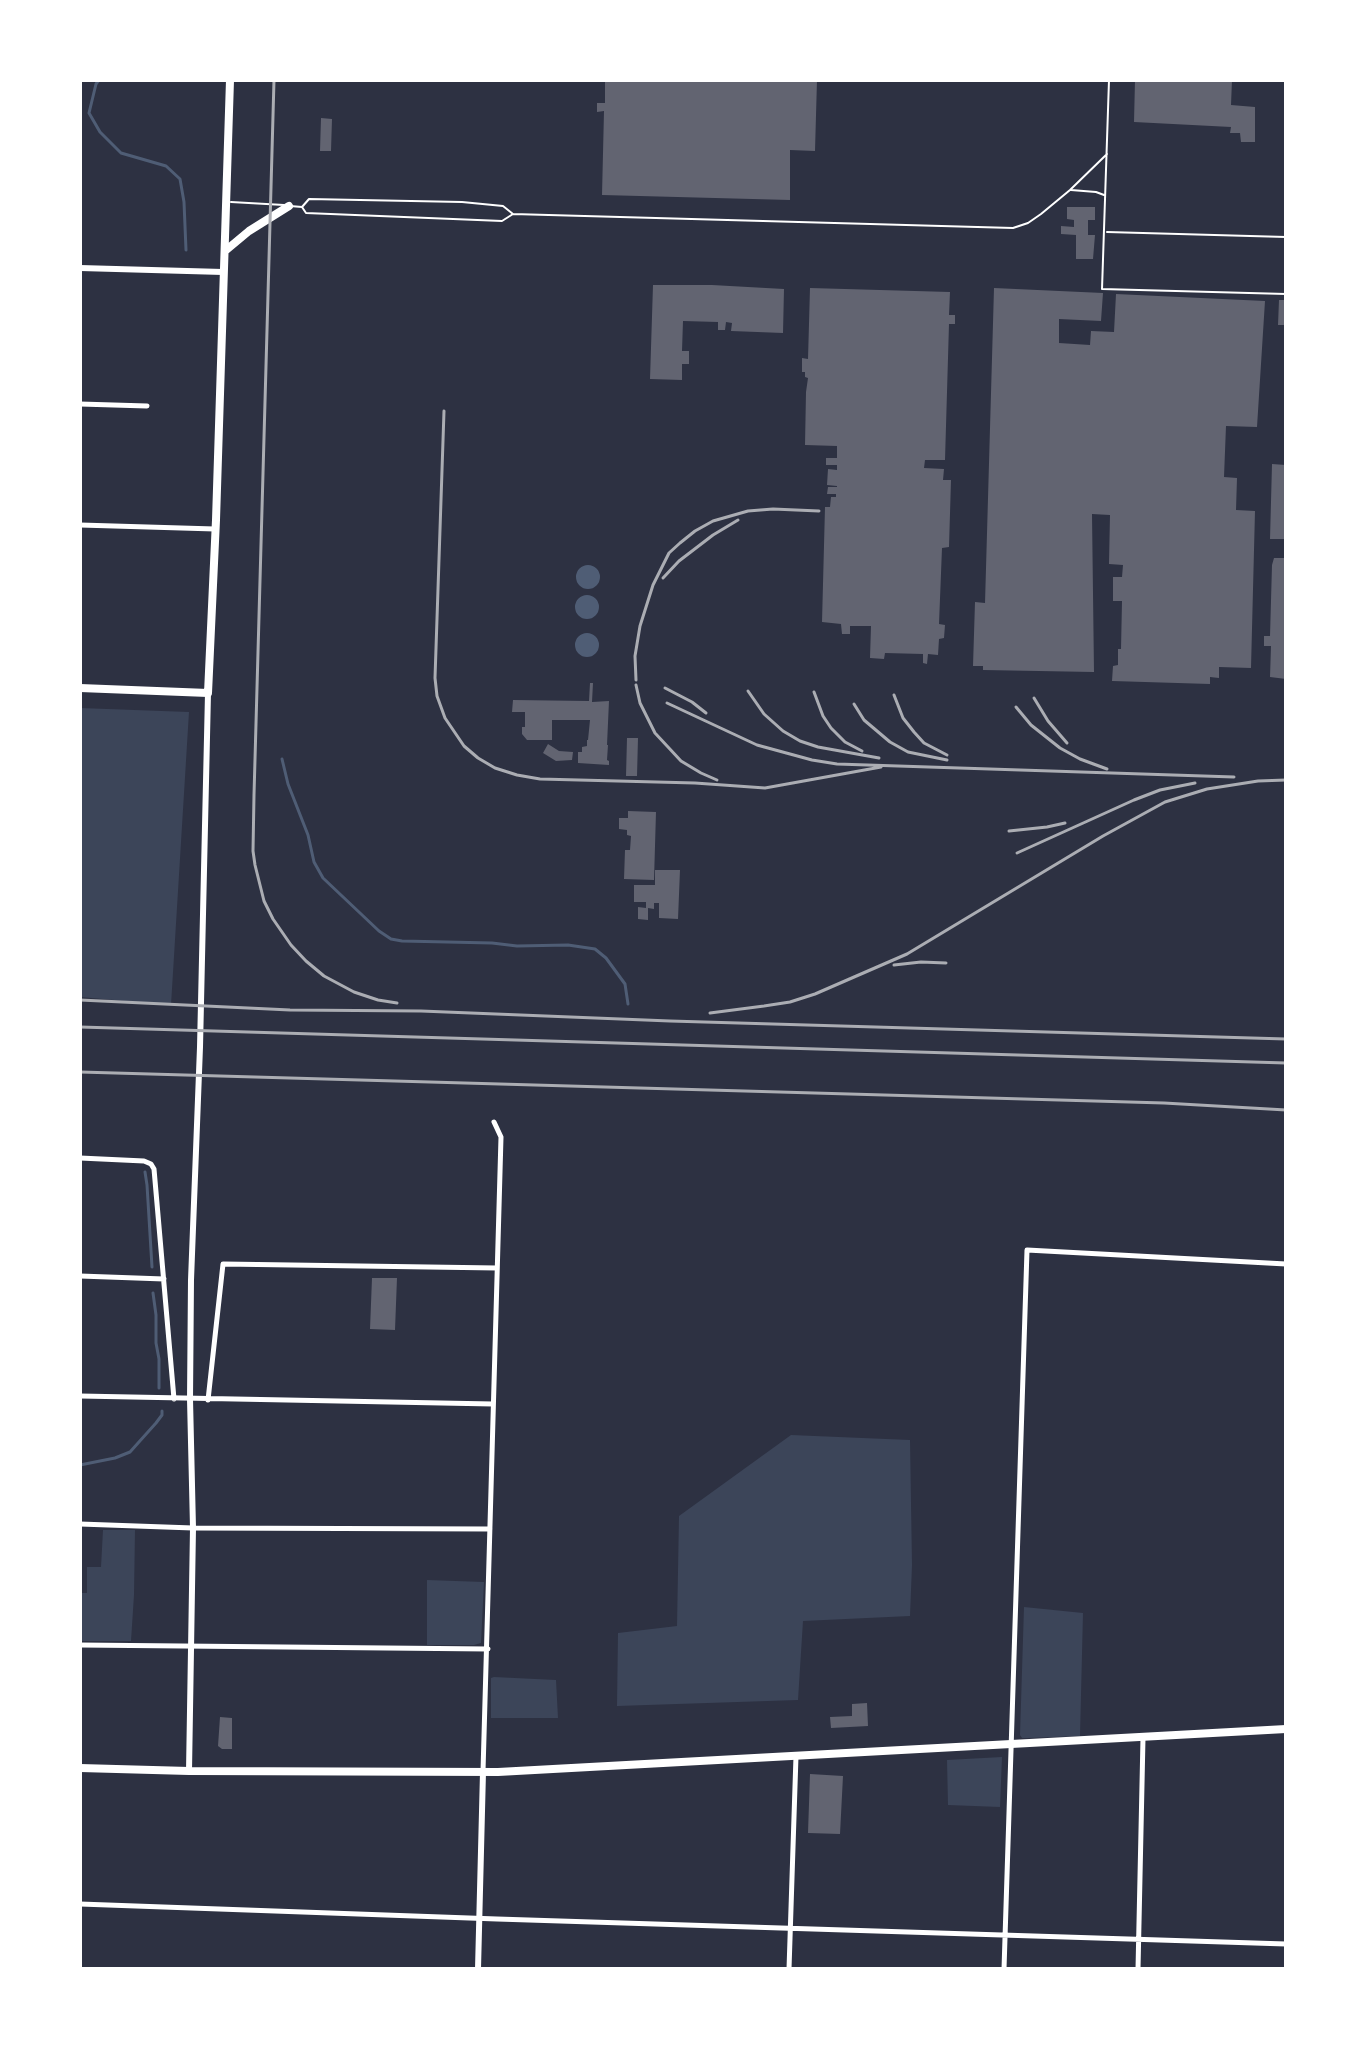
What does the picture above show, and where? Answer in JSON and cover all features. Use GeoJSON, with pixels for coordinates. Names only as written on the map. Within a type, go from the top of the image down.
{"type":"FeatureCollection","features":[{"type":"Feature","properties":{"kind":"main road"},"geometry":{"type":"LineString","coordinates":[[80,688],[208,693],[230,80]]}},
{"type":"Feature","properties":{"kind":"main road"},"geometry":{"type":"LineString","coordinates":[[225,251],[289,206]]}},
{"type":"Feature","properties":{"kind":"main road"},"geometry":{"type":"LineString","coordinates":[[80,1768],[483,1772],[1286,1729]]}},
{"type":"Feature","properties":{"kind":"street"},"geometry":{"type":"LineString","coordinates":[[80,268],[223,272]]}},
{"type":"Feature","properties":{"kind":"street"},"geometry":{"type":"LineString","coordinates":[[80,404],[147,406]]}},
{"type":"Feature","properties":{"kind":"street"},"geometry":{"type":"LineString","coordinates":[[80,525],[215,529]]}},
{"type":"Feature","properties":{"kind":"street"},"geometry":{"type":"LineString","coordinates":[[189,1771],[193,1528],[191,1280],[208,693]]}},
{"type":"Feature","properties":{"kind":"street"},"geometry":{"type":"LineString","coordinates":[[478,1969],[501,1137],[494,1122]]}},
{"type":"Feature","properties":{"kind":"street"},"geometry":{"type":"LineString","coordinates":[[80,1158],[144,1161],[153,1165],[174,1399]]}},
{"type":"Feature","properties":{"kind":"street"},"geometry":{"type":"LineString","coordinates":[[1004,1969],[1027,1250],[1286,1264]]}},
{"type":"Feature","properties":{"kind":"street"},"geometry":{"type":"LineString","coordinates":[[208,1400],[223,1264],[497,1268]]}},
{"type":"Feature","properties":{"kind":"street"},"geometry":{"type":"LineString","coordinates":[[80,1276],[164,1279]]}},
{"type":"Feature","properties":{"kind":"street"},"geometry":{"type":"LineString","coordinates":[[80,1396],[493,1404]]}},
{"type":"Feature","properties":{"kind":"street"},"geometry":{"type":"LineString","coordinates":[[80,1524],[193,1528],[490,1529]]}},
{"type":"Feature","properties":{"kind":"street"},"geometry":{"type":"LineString","coordinates":[[80,1645],[488,1649]]}},
{"type":"Feature","properties":{"kind":"street"},"geometry":{"type":"LineString","coordinates":[[1138,1969],[1143,1738]]}},
{"type":"Feature","properties":{"kind":"street"},"geometry":{"type":"LineString","coordinates":[[789,1969],[796,1756]]}},
{"type":"Feature","properties":{"kind":"street"},"geometry":{"type":"LineString","coordinates":[[80,1904],[1286,1944]]}},
{"type":"Feature","properties":{"kind":"lane"},"geometry":{"type":"LineString","coordinates":[[1109,80],[1102,289],[1286,294]]}},
{"type":"Feature","properties":{"kind":"lane"},"geometry":{"type":"LineString","coordinates":[[302,207],[306,213],[502,221],[513,214],[1013,228],[1028,223],[1070,190],[1107,154]]}},
{"type":"Feature","properties":{"kind":"lane"},"geometry":{"type":"LineString","coordinates":[[1070,190],[1107,196]]}},
{"type":"Feature","properties":{"kind":"lane"},"geometry":{"type":"LineString","coordinates":[[302,207],[309,199],[462,202],[503,206],[513,214]]}},
{"type":"Feature","properties":{"kind":"lane"},"geometry":{"type":"LineString","coordinates":[[225,202],[302,207]]}},
{"type":"Feature","properties":{"kind":"lane"},"geometry":{"type":"LineString","coordinates":[[1105,232],[1286,237]]}},
{"type":"Feature","properties":{"kind":"shaded area"},"geometry":{"type":"Polygon","coordinates":[[[588,565],[599,572],[600,577],[593,588],[588,589],[577,582],[576,577],[583,566],[588,565]]]}},
{"type":"Feature","properties":{"kind":"shaded area"},"geometry":{"type":"Polygon","coordinates":[[[587,595],[595,599],[599,607],[595,615],[587,619],[579,615],[575,607],[579,599],[587,595]]]}},
{"type":"Feature","properties":{"kind":"shaded area"},"geometry":{"type":"Polygon","coordinates":[[[587,633],[598,640],[599,645],[592,656],[587,657],[576,650],[575,645],[582,634],[587,633]]]}},
{"type":"Feature","properties":{"kind":"shaded area"},"geometry":{"type":"Polygon","coordinates":[[[80,708],[189,712],[171,1005],[80,997],[80,708]]]}},
{"type":"Feature","properties":{"kind":"shaded area"},"geometry":{"type":"Polygon","coordinates":[[[791,1435],[910,1440],[910,1616],[803,1621],[798,1700],[617,1706],[618,1633],[677,1626],[679,1516],[791,1435]]]}},
{"type":"Feature","properties":{"kind":"shaded area"},"geometry":{"type":"Polygon","coordinates":[[[103,1530],[135,1530],[131,1641],[80,1641],[80,1593],[87,1593],[87,1567],[101,1567],[103,1530]]]}},
{"type":"Feature","properties":{"kind":"shaded area"},"geometry":{"type":"Polygon","coordinates":[[[427,1580],[484,1582],[481,1643],[427,1645],[427,1580]]]}},
{"type":"Feature","properties":{"kind":"shaded area"},"geometry":{"type":"Polygon","coordinates":[[[1024,1607],[1083,1613],[1080,1736],[1022,1738],[1020,1735],[1024,1607]]]}},
{"type":"Feature","properties":{"kind":"shaded area"},"geometry":{"type":"Polygon","coordinates":[[[491,1678],[556,1680],[558,1718],[491,1718],[491,1678]]]}},
{"type":"Feature","properties":{"kind":"shaded area"},"geometry":{"type":"Polygon","coordinates":[[[1002,1757],[1000,1807],[948,1805],[947,1760],[1002,1757]]]}},
{"type":"Feature","properties":{"kind":"building"},"geometry":{"type":"Polygon","coordinates":[[[605,80],[817,80],[815,151],[790,150],[790,200],[602,195],[604,111],[597,112],[597,103],[605,103],[605,80]]]}},
{"type":"Feature","properties":{"kind":"building"},"geometry":{"type":"Polygon","coordinates":[[[1135,80],[1232,80],[1231,105],[1255,107],[1255,142],[1241,142],[1240,133],[1230,133],[1231,127],[1134,122],[1135,80]]]}},
{"type":"Feature","properties":{"kind":"building"},"geometry":{"type":"Polygon","coordinates":[[[321,118],[332,119],[331,151],[320,151],[321,118]]]}},
{"type":"Feature","properties":{"kind":"building"},"geometry":{"type":"Polygon","coordinates":[[[1067,207],[1095,207],[1095,220],[1088,220],[1088,235],[1095,235],[1093,259],[1076,259],[1076,235],[1061,234],[1061,226],[1074,227],[1074,220],[1067,219],[1067,207]]]}},
{"type":"Feature","properties":{"kind":"building"},"geometry":{"type":"Polygon","coordinates":[[[653,285],[784,289],[783,333],[731,331],[732,323],[726,322],[725,330],[718,330],[718,322],[683,321],[682,351],[689,351],[689,364],[682,364],[682,380],[650,379],[653,285]]]}},
{"type":"Feature","properties":{"kind":"building"},"geometry":{"type":"Polygon","coordinates":[[[810,288],[950,292],[949,315],[955,315],[955,324],[949,324],[945,460],[925,460],[924,468],[944,469],[943,480],[951,480],[949,547],[942,548],[939,624],[945,625],[944,638],[939,639],[938,655],[928,654],[927,664],[923,663],[923,654],[885,653],[884,659],[870,658],[871,626],[850,626],[850,634],[842,634],[841,624],[822,622],[825,507],[830,507],[831,497],[836,497],[836,494],[827,494],[828,487],[837,487],[827,485],[828,469],[837,470],[837,465],[826,465],[826,458],[837,458],[837,446],[805,445],[808,378],[802,372],[802,358],[808,359],[810,288]]]}},
{"type":"Feature","properties":{"kind":"building"},"geometry":{"type":"Polygon","coordinates":[[[994,288],[1103,293],[1101,321],[1059,319],[1059,343],[1090,345],[1091,331],[1114,332],[1116,294],[1265,301],[1257,427],[1226,426],[1224,477],[1237,478],[1236,510],[1255,511],[1251,668],[1219,667],[1219,678],[1210,677],[1210,684],[1112,681],[1113,666],[1118,665],[1118,649],[1121,649],[1122,601],[1113,601],[1113,577],[1122,577],[1123,565],[1109,564],[1110,515],[1092,514],[1094,672],[983,670],[983,666],[973,666],[975,602],[985,603],[994,288]]]}},
{"type":"Feature","properties":{"kind":"building"},"geometry":{"type":"Polygon","coordinates":[[[1279,300],[1286,300],[1286,325],[1278,325],[1279,300]]]}},
{"type":"Feature","properties":{"kind":"building"},"geometry":{"type":"Polygon","coordinates":[[[1272,464],[1286,465],[1286,539],[1270,539],[1272,464]]]}},
{"type":"Feature","properties":{"kind":"building"},"geometry":{"type":"Polygon","coordinates":[[[1274,558],[1286,558],[1286,679],[1270,677],[1271,646],[1264,646],[1264,636],[1270,636],[1274,558]]]}},
{"type":"Feature","properties":{"kind":"building"},"geometry":{"type":"Polygon","coordinates":[[[590,683],[593,683],[592,702],[609,701],[609,765],[578,763],[578,752],[587,746],[590,720],[552,720],[552,740],[527,740],[522,734],[525,712],[512,712],[513,700],[589,701],[590,683]]]}},
{"type":"Feature","properties":{"kind":"building"},"geometry":{"type":"Polygon","coordinates":[[[627,738],[638,738],[637,776],[626,776],[627,738]]]}},
{"type":"Feature","properties":{"kind":"building"},"geometry":{"type":"Polygon","coordinates":[[[548,744],[559,751],[573,752],[572,760],[556,761],[543,753],[548,744]]]}},
{"type":"Feature","properties":{"kind":"building"},"geometry":{"type":"Polygon","coordinates":[[[628,811],[656,812],[654,880],[624,879],[625,850],[630,850],[631,836],[627,835],[627,830],[619,829],[619,818],[628,818],[628,811]]]}},
{"type":"Feature","properties":{"kind":"building"},"geometry":{"type":"Polygon","coordinates":[[[655,870],[680,870],[678,919],[659,918],[659,903],[654,903],[654,909],[648,908],[648,920],[638,919],[638,907],[646,908],[646,902],[634,902],[634,885],[655,885],[655,870]]]}},
{"type":"Feature","properties":{"kind":"building"},"geometry":{"type":"Polygon","coordinates":[[[372,1278],[397,1278],[395,1330],[370,1329],[372,1278]]]}},
{"type":"Feature","properties":{"kind":"building"},"geometry":{"type":"Polygon","coordinates":[[[867,1703],[868,1726],[831,1728],[830,1717],[852,1716],[852,1704],[867,1703]]]}},
{"type":"Feature","properties":{"kind":"building"},"geometry":{"type":"Polygon","coordinates":[[[220,1717],[232,1718],[232,1749],[218,1746],[220,1717]]]}},
{"type":"Feature","properties":{"kind":"building"},"geometry":{"type":"Polygon","coordinates":[[[810,1774],[843,1776],[840,1834],[808,1833],[810,1774]]]}},
{"type":"Feature","properties":{"kind":"waterway"},"geometry":{"type":"LineString","coordinates":[[99,80],[89,113],[100,132],[121,153],[166,166],[180,179],[186,250]]}},
{"type":"Feature","properties":{"kind":"waterway"},"geometry":{"type":"LineString","coordinates":[[282,759],[314,862],[323,878],[379,931],[391,939],[402,941],[568,945],[595,949],[606,958],[625,984],[628,1004]]}},
{"type":"Feature","properties":{"kind":"waterway"},"geometry":{"type":"LineString","coordinates":[[145,1172],[152,1267]]}},
{"type":"Feature","properties":{"kind":"waterway"},"geometry":{"type":"LineString","coordinates":[[153,1293],[159,1388]]}},
{"type":"Feature","properties":{"kind":"waterway"},"geometry":{"type":"LineString","coordinates":[[80,1465],[130,1452],[156,1423],[162,1411]]}},
{"type":"Feature","properties":{"kind":"railway"},"geometry":{"type":"LineString","coordinates":[[274,80],[253,851],[264,901],[291,945],[306,961],[324,976],[354,992],[397,1003]]}},
{"type":"Feature","properties":{"kind":"railway"},"geometry":{"type":"LineString","coordinates":[[444,411],[435,678],[437,696],[445,718],[464,746],[478,758],[495,768],[540,779],[765,788],[881,767]]}},
{"type":"Feature","properties":{"kind":"railway"},"geometry":{"type":"LineString","coordinates":[[636,680],[635,656],[640,626],[653,585],[669,553],[695,531],[713,521],[748,511],[819,511]]}},
{"type":"Feature","properties":{"kind":"railway"},"geometry":{"type":"LineString","coordinates":[[663,578],[679,561],[738,520]]}},
{"type":"Feature","properties":{"kind":"railway"},"geometry":{"type":"LineString","coordinates":[[636,685],[640,703],[655,733],[681,761],[717,780]]}},
{"type":"Feature","properties":{"kind":"railway"},"geometry":{"type":"LineString","coordinates":[[665,688],[706,713]]}},
{"type":"Feature","properties":{"kind":"railway"},"geometry":{"type":"LineString","coordinates":[[748,691],[764,714],[800,741],[879,758]]}},
{"type":"Feature","properties":{"kind":"railway"},"geometry":{"type":"LineString","coordinates":[[814,692],[831,728],[845,742],[862,751]]}},
{"type":"Feature","properties":{"kind":"railway"},"geometry":{"type":"LineString","coordinates":[[894,695],[903,718],[914,732],[924,743],[947,755]]}},
{"type":"Feature","properties":{"kind":"railway"},"geometry":{"type":"LineString","coordinates":[[1034,698],[1067,743]]}},
{"type":"Feature","properties":{"kind":"railway"},"geometry":{"type":"LineString","coordinates":[[667,703],[757,745],[837,764],[1234,777]]}},
{"type":"Feature","properties":{"kind":"railway"},"geometry":{"type":"LineString","coordinates":[[854,704],[864,720],[890,742],[908,752],[947,760]]}},
{"type":"Feature","properties":{"kind":"railway"},"geometry":{"type":"LineString","coordinates":[[1016,707],[1031,725],[1060,748],[1107,769]]}},
{"type":"Feature","properties":{"kind":"railway"},"geometry":{"type":"LineString","coordinates":[[710,1013],[790,1002],[907,954],[1165,802],[1207,789],[1286,780]]}},
{"type":"Feature","properties":{"kind":"railway"},"geometry":{"type":"LineString","coordinates":[[1017,853],[1134,800],[1160,790],[1195,783]]}},
{"type":"Feature","properties":{"kind":"railway"},"geometry":{"type":"LineString","coordinates":[[1009,831],[1065,823]]}},
{"type":"Feature","properties":{"kind":"railway"},"geometry":{"type":"LineString","coordinates":[[894,965],[946,963]]}},
{"type":"Feature","properties":{"kind":"railway"},"geometry":{"type":"LineString","coordinates":[[80,1000],[290,1010],[421,1011],[1286,1039]]}},
{"type":"Feature","properties":{"kind":"railway"},"geometry":{"type":"LineString","coordinates":[[80,1027],[1286,1063]]}},
{"type":"Feature","properties":{"kind":"railway"},"geometry":{"type":"LineString","coordinates":[[80,1072],[1164,1103],[1286,1110]]}}]}
